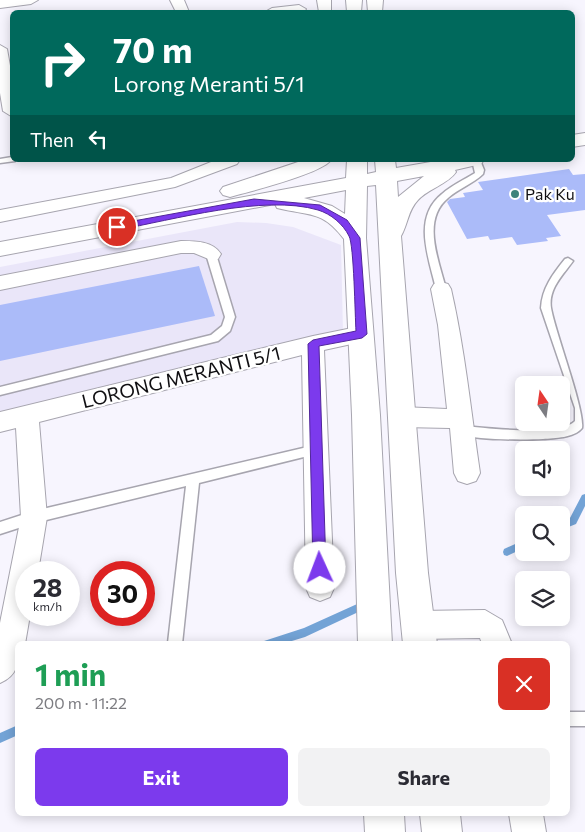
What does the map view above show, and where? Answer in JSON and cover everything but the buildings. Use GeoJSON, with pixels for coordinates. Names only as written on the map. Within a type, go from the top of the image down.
{"type":"FeatureCollection","features":[{"type":"Feature","properties":{"kind":"main road"},"geometry":{"type":"LineString","coordinates":[[230,191],[300,170],[317,162]]}},
{"type":"Feature","properties":{"kind":"main road"},"geometry":{"type":"LineString","coordinates":[[0,233],[357,170],[388,165],[440,162]]}},
{"type":"Feature","properties":{"kind":"main road"},"geometry":{"type":"LineString","coordinates":[[392,238],[396,216],[408,197],[426,181],[470,162]]}},
{"type":"Feature","properties":{"kind":"main road"},"geometry":{"type":"LineString","coordinates":[[388,165],[412,573],[419,634]]}},
{"type":"Feature","properties":{"kind":"main road"},"geometry":{"type":"LineString","coordinates":[[0,249],[254,202],[357,170]]}},
{"type":"Feature","properties":{"kind":"main road"},"geometry":{"type":"LineString","coordinates":[[357,170],[355,238],[362,334],[375,641]]}},
{"type":"Feature","properties":{"kind":"main road"},"geometry":{"type":"LineString","coordinates":[[254,202],[302,204],[320,208],[344,222],[355,238]]}},
{"type":"Feature","properties":{"kind":"main road"},"geometry":{"type":"LineString","coordinates":[[384,816],[386,832]]}},
{"type":"Feature","properties":{"kind":"main road"},"geometry":{"type":"LineString","coordinates":[[440,816],[442,832]]}},
{"type":"Feature","properties":{"kind":"street"},"geometry":{"type":"LineString","coordinates":[[0,4],[32,0]]}},
{"type":"Feature","properties":{"kind":"street"},"geometry":{"type":"LineString","coordinates":[[291,10],[300,9]]}},
{"type":"Feature","properties":{"kind":"street"},"geometry":{"type":"LineString","coordinates":[[0,49],[8,111]]}},
{"type":"Feature","properties":{"kind":"street"},"geometry":{"type":"LineString","coordinates":[[0,216],[175,182],[225,162]]}},
{"type":"Feature","properties":{"kind":"street"},"geometry":{"type":"LineString","coordinates":[[0,283],[181,246],[197,247],[211,254]]}},
{"type":"Feature","properties":{"kind":"street"},"geometry":{"type":"LineString","coordinates":[[442,289],[449,325],[468,473]]}},
{"type":"Feature","properties":{"kind":"street","name":"LORONG MERANTI 5/1"},"geometry":{"type":"LineString","coordinates":[[0,422],[313,344],[362,334]]}},
{"type":"Feature","properties":{"kind":"street"},"geometry":{"type":"LineString","coordinates":[[313,344],[320,588]]}},
{"type":"Feature","properties":{"kind":"street"},"geometry":{"type":"LineString","coordinates":[[0,668],[8,653],[34,517],[27,415]]}},
{"type":"Feature","properties":{"kind":"street"},"geometry":{"type":"LineString","coordinates":[[402,417],[462,425]]}},
{"type":"Feature","properties":{"kind":"street"},"geometry":{"type":"LineString","coordinates":[[419,634],[485,624],[492,630],[496,641]]}},
{"type":"Feature","properties":{"kind":"street"},"geometry":{"type":"LineString","coordinates":[[526,816],[529,832]]}},
{"type":"Feature","properties":{"kind":"lane"},"geometry":{"type":"LineString","coordinates":[[442,289],[428,234],[430,221],[442,198],[479,174],[480,170],[476,162]]}},
{"type":"Feature","properties":{"kind":"lane"},"geometry":{"type":"LineString","coordinates":[[0,391],[214,338],[226,328],[230,317],[211,254]]}},
{"type":"Feature","properties":{"kind":"lane"},"geometry":{"type":"LineString","coordinates":[[462,425],[550,435],[576,428],[580,422],[583,416],[581,408],[546,308],[546,296],[549,286],[568,262]]}},
{"type":"Feature","properties":{"kind":"lane"},"geometry":{"type":"LineString","coordinates":[[0,528],[34,517],[193,481],[316,450]]}},
{"type":"Feature","properties":{"kind":"lane"},"geometry":{"type":"LineString","coordinates":[[175,641],[193,481]]}},
{"type":"Feature","properties":{"kind":"lane"},"geometry":{"type":"LineString","coordinates":[[570,719],[585,719]]}},
{"type":"Feature","properties":{"kind":"shaded area"},"geometry":{"type":"Polygon","coordinates":[[[237,222],[266,223],[293,227],[341,245],[343,333],[0,418],[0,267],[237,222]]]}},
{"type":"Feature","properties":{"kind":"waterway"},"geometry":{"type":"LineString","coordinates":[[570,522],[573,521],[585,498]]}},
{"type":"Feature","properties":{"kind":"waterway"},"geometry":{"type":"LineString","coordinates":[[507,552],[515,548]]}},
{"type":"Feature","properties":{"kind":"waterway"},"geometry":{"type":"LineString","coordinates":[[276,641],[305,632],[366,604]]}},
{"type":"Feature","properties":{"kind":"waterway"},"geometry":{"type":"LineString","coordinates":[[0,738],[15,731]]}},
{"type":"Feature","properties":{"kind":"place","name":"Pak Ku"},"geometry":{"type":"Point","coordinates":[515,194]}},
{"type":"Feature","properties":{"kind":"route"},"geometry":{"type":"LineString","coordinates":[[117,227],[254,202],[284,203],[320,208],[333,214],[344,222],[355,238],[362,334],[313,344],[320,568]]}}]}
